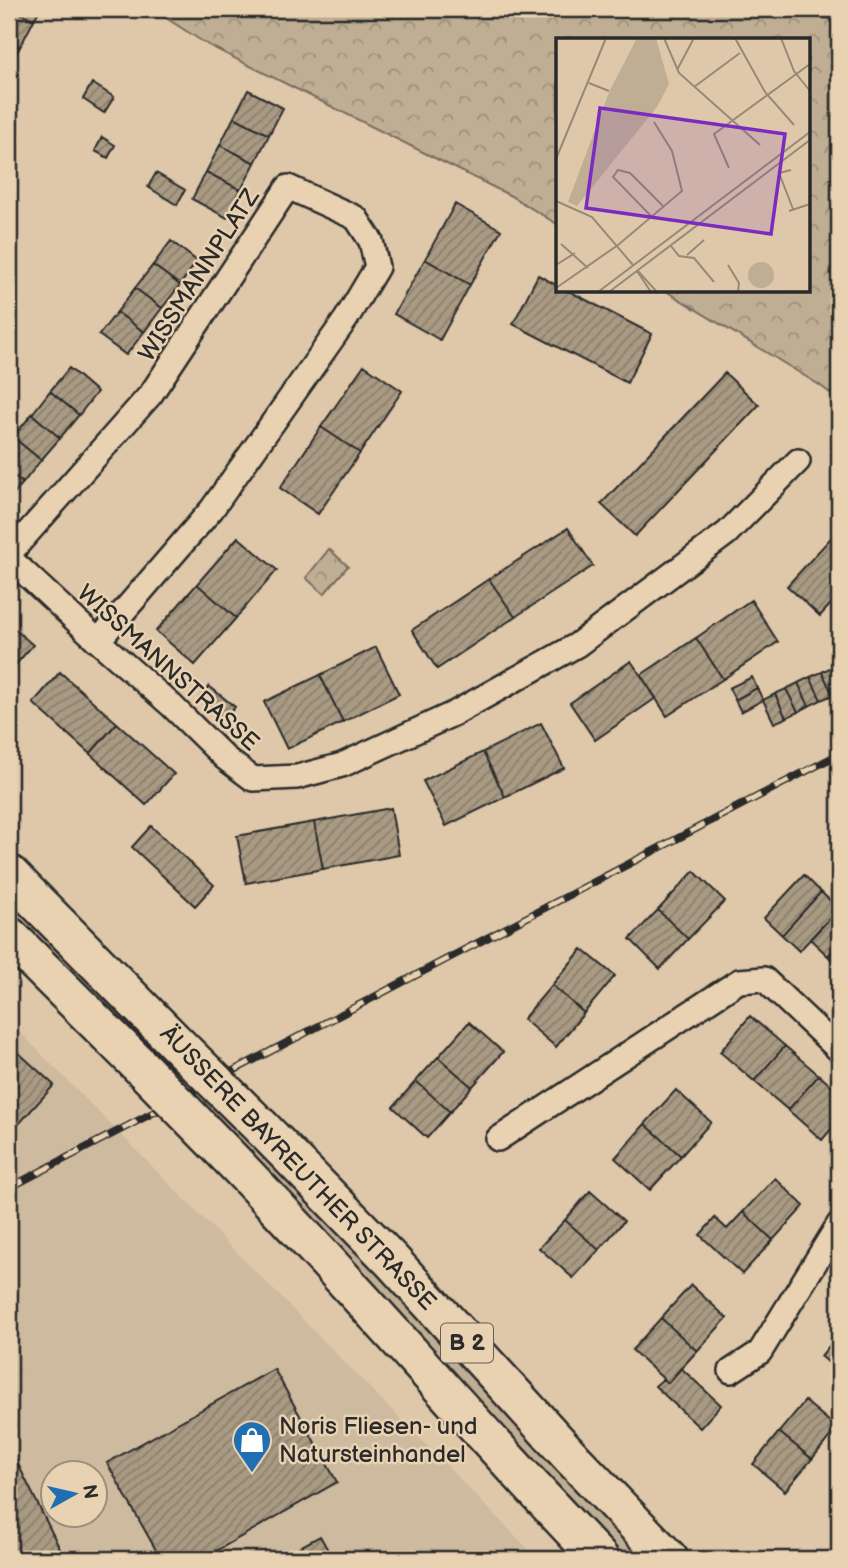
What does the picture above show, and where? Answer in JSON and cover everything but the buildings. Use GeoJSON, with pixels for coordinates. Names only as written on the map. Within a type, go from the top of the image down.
{"type":"FeatureCollection","features":[{"type":"Feature","properties":{"kind":"main road","name":"ÄUSSERE BAYREUTHER STRASSE"},"geometry":{"type":"LineString","coordinates":[[9,874],[392,1261],[572,1458],[669,1559]]}},
{"type":"Feature","properties":{"kind":"main road","name":"ÄUSSERE BAYREUTHER STRASSE"},"geometry":{"type":"LineString","coordinates":[[9,936],[137,1063],[333,1266],[508,1463],[600,1559]]}},
{"type":"Feature","properties":{"kind":"street","name":"WISSMANNPLATZ"},"geometry":{"type":"LineString","coordinates":[[9,556],[151,394],[288,187],[356,218],[372,241],[377,267],[346,319],[212,509],[98,641]]}},
{"type":"Feature","properties":{"kind":"street","name":"WISSMANNSTRASSE"},"geometry":{"type":"LineString","coordinates":[[9,556],[225,758],[253,779],[297,777],[342,765],[455,713],[577,645],[727,533],[798,461]]}},
{"type":"Feature","properties":{"kind":"street"},"geometry":{"type":"LineString","coordinates":[[498,1139],[739,981],[764,979],[839,1050]]}},
{"type":"Feature","properties":{"kind":"street"},"geometry":{"type":"LineString","coordinates":[[731,1371],[760,1352],[839,1224]]}},
{"type":"Feature","properties":{"kind":"shaded area"},"geometry":{"type":"Polygon","coordinates":[[[9,1021],[538,1559],[9,1559],[9,1021]]]}},
{"type":"Feature","properties":{"kind":"green space"},"geometry":{"type":"Polygon","coordinates":[[[152,9],[782,9],[839,21],[839,400],[821,386],[668,292],[810,292],[810,38],[556,38],[556,223],[511,196],[208,45],[152,9]]]}},
{"type":"Feature","properties":{"kind":"green space"},"geometry":{"type":"Polygon","coordinates":[[[329,549],[348,566],[324,594],[306,578],[329,549]]]}},
{"type":"Feature","properties":{"kind":"green space"},"geometry":{"type":"Polygon","coordinates":[[[9,893],[188,1074],[176,1081],[9,916],[9,893]]]}},
{"type":"Feature","properties":{"kind":"green space"},"geometry":{"type":"Polygon","coordinates":[[[213,1099],[649,1559],[618,1559],[600,1542],[199,1105],[213,1099]]]}},
{"type":"Feature","properties":{"kind":"railway"},"geometry":{"type":"LineString","coordinates":[[9,1188],[839,754]]}},
{"type":"Feature","properties":{"kind":"place","name":"Noris Fliesen- und Natursteinhandel"},"geometry":{"type":"Point","coordinates":[252,1474]}}]}
